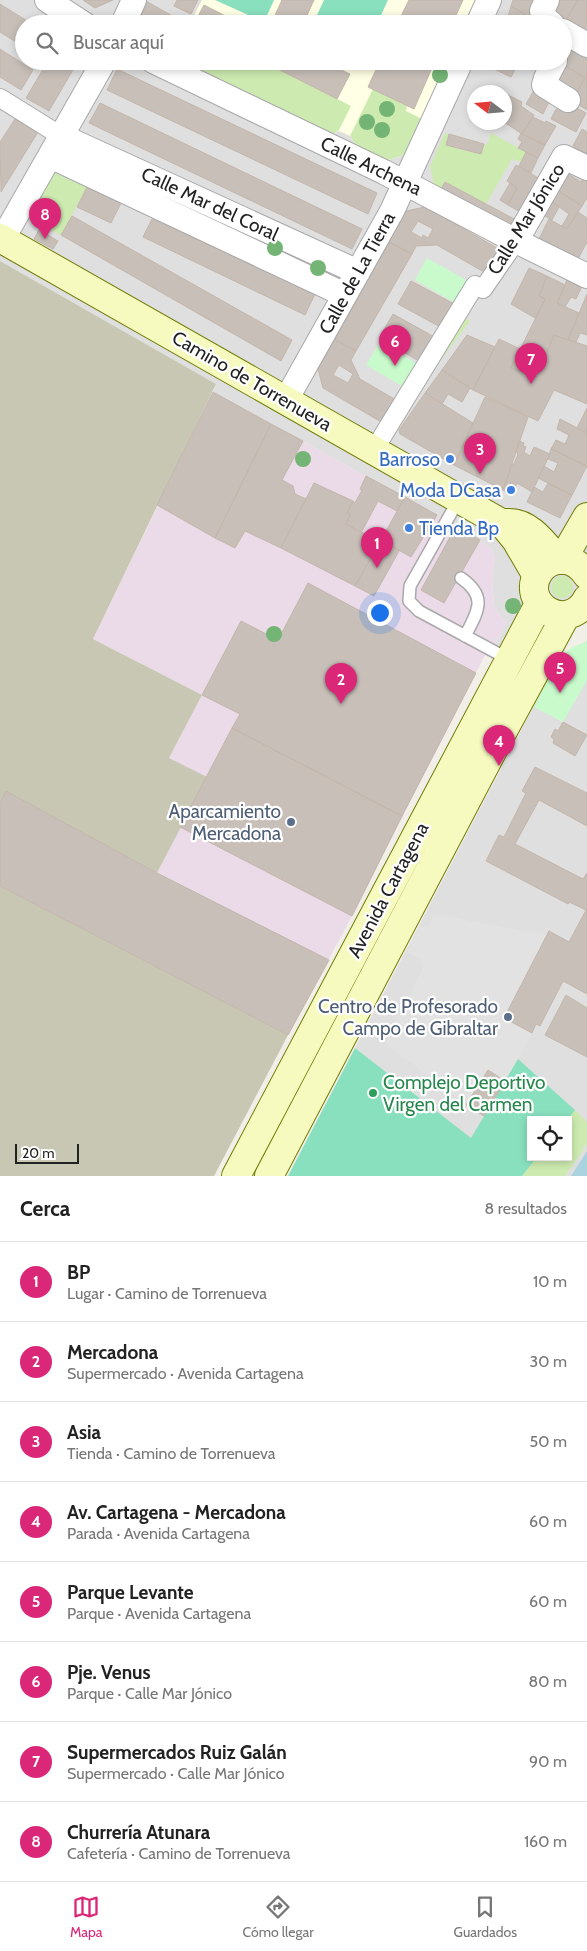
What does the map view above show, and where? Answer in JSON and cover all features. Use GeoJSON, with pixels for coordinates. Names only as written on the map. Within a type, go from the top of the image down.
{"type":"FeatureCollection","features":[{"type":"Feature","properties":{"kind":"main road","name":"Camino de Torrenueva"},"geometry":{"type":"LineString","coordinates":[[1,239],[502,524],[516,540],[552,565]]}},
{"type":"Feature","properties":{"kind":"main road"},"geometry":{"type":"LineString","coordinates":[[576,607],[551,613],[539,604],[534,591],[587,517]]}},
{"type":"Feature","properties":{"kind":"main road"},"geometry":{"type":"LineString","coordinates":[[552,565],[577,564],[587,575]]}},
{"type":"Feature","properties":{"kind":"main road","name":"Avenida Cartagena"},"geometry":{"type":"LineString","coordinates":[[269,1176],[499,710],[510,660],[539,604]]}},
{"type":"Feature","properties":{"kind":"main road","name":"Avenida Cartagena"},"geometry":{"type":"LineString","coordinates":[[236,1176],[499,710],[576,607]]}},
{"type":"Feature","properties":{"kind":"street"},"geometry":{"type":"LineString","coordinates":[[47,0],[70,15]]}},
{"type":"Feature","properties":{"kind":"street"},"geometry":{"type":"LineString","coordinates":[[127,15],[134,0]]}},
{"type":"Feature","properties":{"kind":"street"},"geometry":{"type":"LineString","coordinates":[[482,15],[489,0]]}},
{"type":"Feature","properties":{"kind":"street"},"geometry":{"type":"LineString","coordinates":[[544,15],[542,11],[547,0]]}},
{"type":"Feature","properties":{"kind":"street"},"geometry":{"type":"LineString","coordinates":[[1,239],[99,70]]}},
{"type":"Feature","properties":{"kind":"street","name":"Calle Archena"},"geometry":{"type":"LineString","coordinates":[[172,70],[406,183],[587,276]]}},
{"type":"Feature","properties":{"kind":"street","name":"Calle de La Tierra"},"geometry":{"type":"LineString","coordinates":[[286,400],[406,183],[457,70]]}},
{"type":"Feature","properties":{"kind":"street"},"geometry":{"type":"LineString","coordinates":[[550,70],[544,85],[568,100]]}},
{"type":"Feature","properties":{"kind":"street"},"geometry":{"type":"LineString","coordinates":[[0,98],[61,136]]}},
{"type":"Feature","properties":{"kind":"street","name":"Calle Mar del Coral"},"geometry":{"type":"LineString","coordinates":[[61,136],[358,272]]}},
{"type":"Feature","properties":{"kind":"street","name":"Calle Mar del Coral"},"geometry":{"type":"LineString","coordinates":[[50,156],[345,295]]}},
{"type":"Feature","properties":{"kind":"street","name":"Calle Mar Jónico"},"geometry":{"type":"LineString","coordinates":[[374,450],[475,285],[483,289],[516,241],[564,157],[587,168]]}},
{"type":"Feature","properties":{"kind":"lane"},"geometry":{"type":"LineString","coordinates":[[459,499],[430,560],[410,586],[409,601],[418,611],[510,660]]}},
{"type":"Feature","properties":{"kind":"lane"},"geometry":{"type":"LineString","coordinates":[[461,578],[471,585],[477,593],[479,601],[475,618],[465,636]]}},
{"type":"Feature","properties":{"kind":"shaded area"},"geometry":{"type":"Polygon","coordinates":[[[0,0],[587,0],[587,614],[551,613],[510,660],[492,650],[506,623],[494,605],[492,580],[495,558],[491,548],[447,521],[213,392],[216,384],[0,261],[0,0]]]}},
{"type":"Feature","properties":{"kind":"shaded area"},"geometry":{"type":"Polygon","coordinates":[[[202,0],[478,0],[471,15],[194,15],[202,0]]]}},
{"type":"Feature","properties":{"kind":"shaded area"},"geometry":{"type":"Polygon","coordinates":[[[201,70],[445,70],[406,154],[389,160],[356,145],[350,136],[339,131],[333,134],[201,70]]]}},
{"type":"Feature","properties":{"kind":"shaded area"},"geometry":{"type":"Polygon","coordinates":[[[0,261],[216,384],[93,639],[202,695],[169,758],[207,777],[157,873],[6,791],[0,803],[0,261]]]}},
{"type":"Feature","properties":{"kind":"shaded area"},"geometry":{"type":"Polygon","coordinates":[[[213,392],[447,521],[491,548],[495,558],[492,580],[494,605],[506,623],[488,657],[485,655],[352,916],[288,1035],[0,886],[0,803],[6,791],[157,873],[206,778],[169,758],[202,695],[93,639],[213,392]]]}},
{"type":"Feature","properties":{"kind":"shaded area"},"geometry":{"type":"Polygon","coordinates":[[[587,641],[587,1176],[519,1176],[355,1048],[560,656],[587,641]]]}},
{"type":"Feature","properties":{"kind":"shaded area"},"geometry":{"type":"Polygon","coordinates":[[[0,886],[288,1035],[214,1176],[0,1176],[0,886]]]}},
{"type":"Feature","properties":{"kind":"shaded area"},"geometry":{"type":"Polygon","coordinates":[[[433,914],[548,935],[532,1033],[505,1081],[488,1071],[466,1105],[386,1043],[390,1030],[424,967],[419,958],[406,952],[419,927],[428,926],[433,914]]]}},
{"type":"Feature","properties":{"kind":"green space"},"geometry":{"type":"Polygon","coordinates":[[[215,0],[274,0],[267,15],[248,15],[215,0]]]}},
{"type":"Feature","properties":{"kind":"green space"},"geometry":{"type":"Polygon","coordinates":[[[324,0],[388,0],[381,15],[317,15],[324,0]]]}},
{"type":"Feature","properties":{"kind":"green space"},"geometry":{"type":"Polygon","coordinates":[[[201,70],[280,70],[351,106],[339,130],[333,134],[201,70]]]}},
{"type":"Feature","properties":{"kind":"green space"},"geometry":{"type":"Polygon","coordinates":[[[373,89],[407,106],[406,111],[422,119],[406,154],[389,160],[356,145],[350,136],[373,89]]]}},
{"type":"Feature","properties":{"kind":"green space"},"geometry":{"type":"Polygon","coordinates":[[[445,133],[449,134],[446,145],[480,154],[484,144],[487,145],[491,133],[526,152],[521,162],[512,159],[486,204],[445,182],[441,189],[434,185],[430,166],[445,133]]]}},
{"type":"Feature","properties":{"kind":"green space"},"geometry":{"type":"Polygon","coordinates":[[[55,173],[87,187],[61,235],[36,222],[37,204],[55,173]]]}},
{"type":"Feature","properties":{"kind":"green space"},"geometry":{"type":"Polygon","coordinates":[[[427,258],[475,285],[462,307],[415,280],[427,258]]]}},
{"type":"Feature","properties":{"kind":"green space"},"geometry":{"type":"Polygon","coordinates":[[[462,316],[470,321],[435,368],[432,365],[462,316]]]}},
{"type":"Feature","properties":{"kind":"green space"},"geometry":{"type":"Polygon","coordinates":[[[380,342],[424,368],[410,391],[366,365],[380,342]]]}},
{"type":"Feature","properties":{"kind":"green space"},"geometry":{"type":"Polygon","coordinates":[[[562,576],[570,579],[573,587],[570,595],[562,598],[554,595],[551,587],[554,579],[562,576]]]}},
{"type":"Feature","properties":{"kind":"green space"},"geometry":{"type":"Polygon","coordinates":[[[587,641],[587,680],[563,722],[534,707],[560,656],[573,647],[587,641]]]}},
{"type":"Feature","properties":{"kind":"green space","name":"Complejo Deportivo Virgen del Carmen"},"geometry":{"type":"Polygon","coordinates":[[[355,1048],[471,1138],[518,1059],[575,1110],[570,1116],[527,1116],[527,1161],[534,1161],[522,1176],[288,1176],[355,1048]]]}},
{"type":"Feature","properties":{"kind":"green space"},"geometry":{"type":"Polygon","coordinates":[[[575,1110],[587,1122],[587,1146],[583,1145],[584,1149],[565,1176],[522,1176],[534,1161],[572,1161],[572,1116],[570,1116],[575,1110]]]}},
{"type":"Feature","properties":{"kind":"water"},"geometry":{"type":"Polygon","coordinates":[[[587,1151],[587,1176],[571,1176],[587,1151]]]}},
{"type":"Feature","properties":{"kind":"building"},"geometry":{"type":"Polygon","coordinates":[[[83,0],[113,0],[95,8],[83,0]]]}},
{"type":"Feature","properties":{"kind":"building"},"geometry":{"type":"Polygon","coordinates":[[[144,0],[171,15],[137,15],[144,0]]]}},
{"type":"Feature","properties":{"kind":"building"},"geometry":{"type":"Polygon","coordinates":[[[177,0],[198,0],[191,14],[174,6],[177,0]]]}},
{"type":"Feature","properties":{"kind":"building"},"geometry":{"type":"Polygon","coordinates":[[[282,0],[314,0],[307,15],[275,15],[282,0]]]}},
{"type":"Feature","properties":{"kind":"building"},"geometry":{"type":"Polygon","coordinates":[[[409,0],[463,0],[456,15],[402,15],[409,0]]]}},
{"type":"Feature","properties":{"kind":"building"},"geometry":{"type":"Polygon","coordinates":[[[513,0],[532,0],[540,5],[533,15],[526,15],[511,6],[513,0]]]}},
{"type":"Feature","properties":{"kind":"building"},"geometry":{"type":"Polygon","coordinates":[[[551,0],[578,0],[569,15],[557,15],[546,9],[551,0]]]}},
{"type":"Feature","properties":{"kind":"building"},"geometry":{"type":"Polygon","coordinates":[[[578,0],[587,0],[586,33],[572,24],[572,15],[569,15],[578,0]]]}},
{"type":"Feature","properties":{"kind":"building"},"geometry":{"type":"Polygon","coordinates":[[[0,4],[18,15],[15,15],[15,41],[0,32],[0,4]]]}},
{"type":"Feature","properties":{"kind":"building"},"geometry":{"type":"Polygon","coordinates":[[[204,5],[223,15],[199,15],[204,5]]]}},
{"type":"Feature","properties":{"kind":"building"},"geometry":{"type":"Polygon","coordinates":[[[511,6],[526,15],[508,15],[511,6]]]}},
{"type":"Feature","properties":{"kind":"building"},"geometry":{"type":"Polygon","coordinates":[[[572,41],[587,50],[587,74],[585,78],[572,70],[572,41]]]}},
{"type":"Feature","properties":{"kind":"building"},"geometry":{"type":"Polygon","coordinates":[[[0,49],[15,59],[15,70],[33,70],[21,90],[0,77],[0,49]]]}},
{"type":"Feature","properties":{"kind":"building"},"geometry":{"type":"Polygon","coordinates":[[[43,70],[73,70],[49,111],[26,98],[43,70]]]}},
{"type":"Feature","properties":{"kind":"building"},"geometry":{"type":"Polygon","coordinates":[[[117,70],[119,70],[377,193],[368,214],[107,90],[117,70]]]}},
{"type":"Feature","properties":{"kind":"building"},"geometry":{"type":"Polygon","coordinates":[[[280,70],[341,70],[350,74],[337,99],[280,70]]]}},
{"type":"Feature","properties":{"kind":"building"},"geometry":{"type":"Polygon","coordinates":[[[376,70],[431,70],[414,109],[368,87],[376,70]]]}},
{"type":"Feature","properties":{"kind":"building"},"geometry":{"type":"Polygon","coordinates":[[[496,70],[515,70],[511,77],[496,70]]]}},
{"type":"Feature","properties":{"kind":"building"},"geometry":{"type":"Polygon","coordinates":[[[553,70],[572,70],[585,78],[575,95],[548,78],[553,70]]]}},
{"type":"Feature","properties":{"kind":"building"},"geometry":{"type":"Polygon","coordinates":[[[587,74],[587,110],[572,101],[587,74]]]}},
{"type":"Feature","properties":{"kind":"building"},"geometry":{"type":"Polygon","coordinates":[[[536,87],[550,100],[543,114],[526,104],[536,87]]]}},
{"type":"Feature","properties":{"kind":"building"},"geometry":{"type":"Polygon","coordinates":[[[512,97],[522,102],[521,106],[534,115],[522,134],[512,127],[512,97]]]}},
{"type":"Feature","properties":{"kind":"building"},"geometry":{"type":"Polygon","coordinates":[[[565,102],[586,113],[576,132],[551,119],[556,109],[560,111],[565,102]]]}},
{"type":"Feature","properties":{"kind":"building"},"geometry":{"type":"Polygon","coordinates":[[[100,103],[362,229],[352,249],[89,123],[100,103]]]}},
{"type":"Feature","properties":{"kind":"building"},"geometry":{"type":"Polygon","coordinates":[[[533,117],[556,126],[545,145],[522,134],[533,117]]]}},
{"type":"Feature","properties":{"kind":"building"},"geometry":{"type":"Polygon","coordinates":[[[15,119],[38,132],[1,192],[0,142],[15,119]]]}},
{"type":"Feature","properties":{"kind":"building"},"geometry":{"type":"Polygon","coordinates":[[[582,129],[587,132],[587,154],[573,146],[582,129]]]}},
{"type":"Feature","properties":{"kind":"building"},"geometry":{"type":"Polygon","coordinates":[[[521,133],[545,145],[538,158],[518,148],[522,142],[518,139],[521,133]]]}},
{"type":"Feature","properties":{"kind":"building"},"geometry":{"type":"Polygon","coordinates":[[[449,134],[484,144],[481,154],[446,145],[449,134]]]}},
{"type":"Feature","properties":{"kind":"building"},"geometry":{"type":"Polygon","coordinates":[[[526,152],[538,158],[531,173],[519,166],[526,152]]]}},
{"type":"Feature","properties":{"kind":"building"},"geometry":{"type":"Polygon","coordinates":[[[516,165],[540,179],[520,212],[508,205],[517,188],[507,181],[516,165]]]}},
{"type":"Feature","properties":{"kind":"building"},"geometry":{"type":"Polygon","coordinates":[[[567,173],[581,182],[585,175],[587,176],[587,198],[582,206],[557,190],[567,173]]]}},
{"type":"Feature","properties":{"kind":"building"},"geometry":{"type":"Polygon","coordinates":[[[445,182],[516,220],[512,227],[441,189],[445,182]]]}},
{"type":"Feature","properties":{"kind":"building"},"geometry":{"type":"Polygon","coordinates":[[[510,183],[517,188],[508,205],[500,200],[510,183]]]}},
{"type":"Feature","properties":{"kind":"building"},"geometry":{"type":"Polygon","coordinates":[[[87,187],[121,203],[111,223],[77,207],[87,187]]]}},
{"type":"Feature","properties":{"kind":"building"},"geometry":{"type":"Polygon","coordinates":[[[557,190],[582,206],[567,229],[562,226],[569,214],[551,201],[557,190]]]}},
{"type":"Feature","properties":{"kind":"building"},"geometry":{"type":"Polygon","coordinates":[[[551,201],[559,207],[552,220],[542,214],[551,201]]]}},
{"type":"Feature","properties":{"kind":"building"},"geometry":{"type":"Polygon","coordinates":[[[425,207],[499,249],[484,272],[437,245],[416,246],[412,254],[389,242],[406,211],[425,207]],[[418,221],[411,232],[422,238],[423,235],[428,238],[433,229],[418,221]]]}},
{"type":"Feature","properties":{"kind":"building"},"geometry":{"type":"Polygon","coordinates":[[[578,212],[587,218],[587,242],[578,259],[539,239],[549,219],[567,229],[578,212]]]}},
{"type":"Feature","properties":{"kind":"building"},"geometry":{"type":"Polygon","coordinates":[[[72,216],[292,340],[281,361],[61,235],[72,216]]]}},
{"type":"Feature","properties":{"kind":"building"},"geometry":{"type":"Polygon","coordinates":[[[152,219],[315,294],[305,315],[143,237],[152,219]]]}},
{"type":"Feature","properties":{"kind":"building"},"geometry":{"type":"Polygon","coordinates":[[[39,230],[58,241],[53,249],[34,239],[39,230]]]}},
{"type":"Feature","properties":{"kind":"building"},"geometry":{"type":"Polygon","coordinates":[[[389,242],[412,254],[356,351],[335,340],[389,242]]]}},
{"type":"Feature","properties":{"kind":"building"},"geometry":{"type":"Polygon","coordinates":[[[529,268],[547,276],[539,296],[545,299],[535,318],[511,304],[529,268]]]}},
{"type":"Feature","properties":{"kind":"building"},"geometry":{"type":"Polygon","coordinates":[[[547,276],[565,285],[557,303],[579,313],[568,340],[554,335],[537,377],[511,368],[545,299],[539,296],[547,276]]]}},
{"type":"Feature","properties":{"kind":"building"},"geometry":{"type":"Polygon","coordinates":[[[567,280],[582,286],[576,299],[571,297],[565,307],[557,303],[567,280]]]}},
{"type":"Feature","properties":{"kind":"building"},"geometry":{"type":"Polygon","coordinates":[[[411,281],[458,306],[444,329],[398,304],[411,281]]]}},
{"type":"Feature","properties":{"kind":"building"},"geometry":{"type":"Polygon","coordinates":[[[587,294],[587,335],[580,333],[576,342],[568,340],[587,294]]]}},
{"type":"Feature","properties":{"kind":"building"},"geometry":{"type":"Polygon","coordinates":[[[393,314],[438,339],[424,364],[379,338],[393,314]]]}},
{"type":"Feature","properties":{"kind":"building"},"geometry":{"type":"Polygon","coordinates":[[[467,335],[495,347],[473,390],[442,370],[467,335]]]}},
{"type":"Feature","properties":{"kind":"building"},"geometry":{"type":"Polygon","coordinates":[[[554,335],[587,346],[587,404],[554,390],[538,421],[473,390],[499,339],[520,349],[511,368],[537,377],[554,335]]]}},
{"type":"Feature","properties":{"kind":"building"},"geometry":{"type":"Polygon","coordinates":[[[335,340],[356,351],[351,360],[360,379],[396,400],[383,423],[323,388],[318,369],[335,340]],[[339,365],[333,375],[348,383],[353,374],[339,365]]]}},
{"type":"Feature","properties":{"kind":"building"},"geometry":{"type":"Polygon","coordinates":[[[442,370],[470,388],[462,402],[448,394],[442,404],[425,393],[442,370]]]}},
{"type":"Feature","properties":{"kind":"building"},"geometry":{"type":"Polygon","coordinates":[[[213,392],[271,424],[215,538],[157,505],[213,392]]]}},
{"type":"Feature","properties":{"kind":"building"},"geometry":{"type":"Polygon","coordinates":[[[425,393],[473,423],[454,465],[400,434],[399,430],[425,393]]]}},
{"type":"Feature","properties":{"kind":"building"},"geometry":{"type":"Polygon","coordinates":[[[485,397],[528,417],[503,490],[454,465],[485,397]]]}},
{"type":"Feature","properties":{"kind":"building"},"geometry":{"type":"Polygon","coordinates":[[[587,408],[587,433],[577,428],[587,408]]]}},
{"type":"Feature","properties":{"kind":"building"},"geometry":{"type":"Polygon","coordinates":[[[560,419],[587,433],[587,466],[551,449],[556,440],[565,444],[569,435],[557,429],[560,419]]]}},
{"type":"Feature","properties":{"kind":"building"},"geometry":{"type":"Polygon","coordinates":[[[271,424],[303,441],[282,480],[293,486],[295,494],[306,499],[281,548],[245,531],[235,548],[215,538],[271,424]]]}},
{"type":"Feature","properties":{"kind":"building"},"geometry":{"type":"Polygon","coordinates":[[[519,441],[524,443],[523,446],[526,447],[524,452],[530,456],[534,447],[550,454],[532,492],[517,483],[512,495],[503,490],[512,464],[514,464],[518,454],[516,452],[519,441]]]}},
{"type":"Feature","properties":{"kind":"building"},"geometry":{"type":"Polygon","coordinates":[[[551,449],[587,466],[572,495],[538,478],[544,466],[554,472],[558,463],[548,459],[551,449]]]}},
{"type":"Feature","properties":{"kind":"building"},"geometry":{"type":"Polygon","coordinates":[[[366,476],[405,497],[397,511],[378,501],[361,533],[346,524],[350,514],[347,513],[353,501],[355,503],[362,490],[360,489],[366,476]]]}},
{"type":"Feature","properties":{"kind":"building"},"geometry":{"type":"Polygon","coordinates":[[[314,483],[353,501],[347,513],[350,514],[346,524],[380,542],[355,586],[281,548],[314,483]]]}},
{"type":"Feature","properties":{"kind":"building"},"geometry":{"type":"Polygon","coordinates":[[[548,483],[572,495],[560,518],[527,502],[534,487],[543,492],[548,483]]]}},
{"type":"Feature","properties":{"kind":"building","name":"Tienda Bp"},"geometry":{"type":"Polygon","coordinates":[[[405,497],[437,515],[411,557],[381,540],[405,497]]]}},
{"type":"Feature","properties":{"kind":"building"},"geometry":{"type":"Polygon","coordinates":[[[456,526],[480,540],[444,603],[421,590],[456,526]]]}},
{"type":"Feature","properties":{"kind":"building"},"geometry":{"type":"Polygon","coordinates":[[[381,540],[399,551],[374,596],[355,586],[381,540]]]}},
{"type":"Feature","properties":{"kind":"building"},"geometry":{"type":"Polygon","coordinates":[[[308,583],[476,673],[402,816],[232,728],[240,714],[202,695],[241,621],[278,640],[308,583]]]}},
{"type":"Feature","properties":{"kind":"building"},"geometry":{"type":"Polygon","coordinates":[[[563,722],[587,735],[575,756],[553,743],[554,739],[551,737],[555,729],[558,731],[563,722]]]}},
{"type":"Feature","properties":{"kind":"building","name":"Aparcamiento Mercadona"},"geometry":{"type":"Polygon","coordinates":[[[232,728],[402,816],[352,916],[180,827],[232,728]]]}},
{"type":"Feature","properties":{"kind":"building"},"geometry":{"type":"Polygon","coordinates":[[[535,767],[587,793],[587,826],[539,800],[515,844],[583,879],[587,873],[587,994],[563,981],[540,1026],[536,1024],[532,1033],[504,1018],[549,931],[569,942],[586,910],[569,902],[568,904],[486,861],[499,835],[504,837],[526,793],[522,791],[535,767]]]}},
{"type":"Feature","properties":{"kind":"building"},"geometry":{"type":"Polygon","coordinates":[[[6,791],[157,873],[329,960],[288,1035],[0,886],[0,803],[6,791]]]}},
{"type":"Feature","properties":{"kind":"building"},"geometry":{"type":"Polygon","coordinates":[[[566,995],[587,1008],[587,1057],[545,1035],[566,995]]]}},
{"type":"Feature","properties":{"kind":"building"},"geometry":{"type":"Polygon","coordinates":[[[488,1070],[505,1081],[484,1116],[466,1105],[488,1070]]]}},
{"type":"Feature","properties":{"kind":"place","name":"Churrería Atunara"},"geometry":{"type":"Point","coordinates":[45,239]}},
{"type":"Feature","properties":{"kind":"place","name":"Pje. Venus"},"geometry":{"type":"Point","coordinates":[395,366]}},
{"type":"Feature","properties":{"kind":"place","name":"Supermercados Ruiz Galán"},"geometry":{"type":"Point","coordinates":[531,384]}},
{"type":"Feature","properties":{"kind":"place","name":"Barroso"},"geometry":{"type":"Point","coordinates":[450,459]}},
{"type":"Feature","properties":{"kind":"place","name":"Asia"},"geometry":{"type":"Point","coordinates":[480,474]}},
{"type":"Feature","properties":{"kind":"place","name":"Moda DCasa"},"geometry":{"type":"Point","coordinates":[511,490]}},
{"type":"Feature","properties":{"kind":"place","name":"Tienda Bp"},"geometry":{"type":"Point","coordinates":[409,528]}},
{"type":"Feature","properties":{"kind":"place","name":"BP"},"geometry":{"type":"Point","coordinates":[377,568]}},
{"type":"Feature","properties":{"kind":"place","name":"Parque Levante"},"geometry":{"type":"Point","coordinates":[560,693]}},
{"type":"Feature","properties":{"kind":"place","name":"Mercadona"},"geometry":{"type":"Point","coordinates":[341,704]}},
{"type":"Feature","properties":{"kind":"place","name":"Av. Cartagena - Mercadona"},"geometry":{"type":"Point","coordinates":[499,766]}},
{"type":"Feature","properties":{"kind":"place","name":"Aparcamiento Mercadona"},"geometry":{"type":"Point","coordinates":[291,822]}},
{"type":"Feature","properties":{"kind":"place","name":"Centro de Profesorado Campo de Gibraltar"},"geometry":{"type":"Point","coordinates":[508,1017]}},
{"type":"Feature","properties":{"kind":"place","name":"Complejo Deportivo Virgen del Carmen"},"geometry":{"type":"Point","coordinates":[373,1093]}}]}
